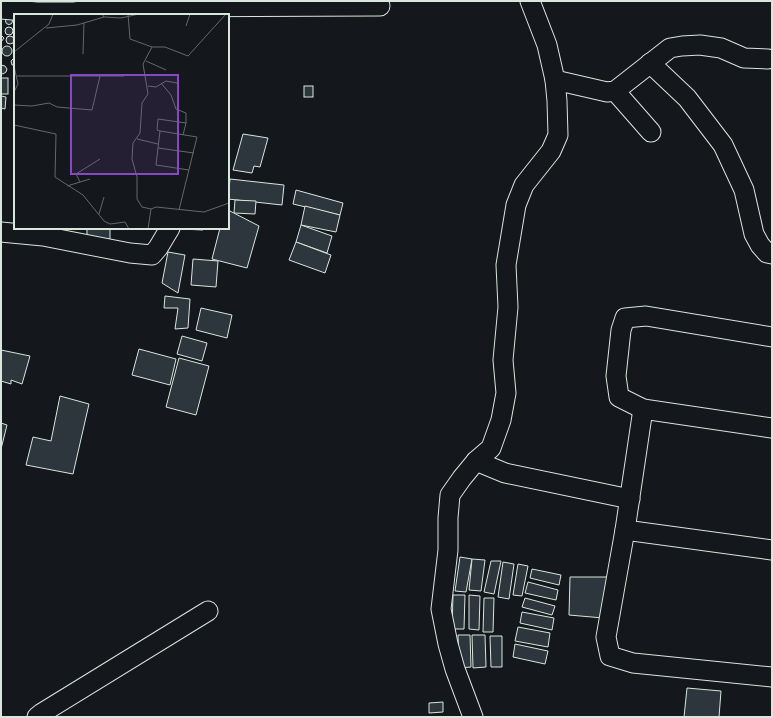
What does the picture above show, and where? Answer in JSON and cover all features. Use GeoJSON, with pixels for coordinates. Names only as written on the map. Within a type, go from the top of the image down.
{"type":"FeatureCollection","features":[{"type":"Feature","properties":{"kind":"street"},"geometry":{"type":"LineString","coordinates":[[473,717],[455,669],[441,609],[448,558],[448,518],[450,495],[476,461],[491,448],[501,420],[506,393],[503,360],[508,307],[506,265],[516,205],[524,185],[551,151],[558,136],[555,80],[547,44],[530,1]]}},
{"type":"Feature","properties":{"kind":"street"},"geometry":{"type":"LineString","coordinates":[[1,9],[37,12],[74,12],[115,7],[206,11],[380,6]]}},
{"type":"Feature","properties":{"kind":"street"},"geometry":{"type":"LineString","coordinates":[[555,80],[607,92],[615,91],[670,48],[700,44],[721,48],[744,58],[768,59]]}},
{"type":"Feature","properties":{"kind":"street"},"geometry":{"type":"LineString","coordinates":[[650,63],[687,98],[723,146],[744,190],[754,234],[760,245],[767,253],[772,254]]}},
{"type":"Feature","properties":{"kind":"street"},"geometry":{"type":"LineString","coordinates":[[615,91],[651,132]]}},
{"type":"Feature","properties":{"kind":"street"},"geometry":{"type":"LineString","coordinates":[[1,232],[43,236],[130,253],[152,255],[169,229]]}},
{"type":"Feature","properties":{"kind":"street"},"geometry":{"type":"LineString","coordinates":[[772,337],[646,316],[625,318],[621,330],[616,376],[619,397],[643,409],[772,428]]}},
{"type":"Feature","properties":{"kind":"street"},"geometry":{"type":"LineString","coordinates":[[643,409],[625,530],[606,637],[610,656],[633,663],[772,677]]}},
{"type":"Feature","properties":{"kind":"street"},"geometry":{"type":"LineString","coordinates":[[476,461],[505,473],[630,499]]}},
{"type":"Feature","properties":{"kind":"street"},"geometry":{"type":"LineString","coordinates":[[625,530],[772,550]]}},
{"type":"Feature","properties":{"kind":"street"},"geometry":{"type":"LineString","coordinates":[[37,717],[48,708],[208,611]]}},
{"type":"Feature","properties":{"kind":"building"},"geometry":{"type":"Polygon","coordinates":[[[9,17],[12,18],[12,24],[9,25],[6,24],[5,21],[6,18],[9,17]]]}},
{"type":"Feature","properties":{"kind":"building"},"geometry":{"type":"Polygon","coordinates":[[[7,27],[11,27],[13,31],[11,35],[7,35],[5,33],[5,29],[7,27]]]}},
{"type":"Feature","properties":{"kind":"building"},"geometry":{"type":"Polygon","coordinates":[[[1,35],[4,38],[1,42],[1,35]]]}},
{"type":"Feature","properties":{"kind":"building"},"geometry":{"type":"Polygon","coordinates":[[[8,36],[12,36],[14,40],[12,44],[8,44],[6,42],[6,38],[8,36]]]}},
{"type":"Feature","properties":{"kind":"building"},"geometry":{"type":"Polygon","coordinates":[[[5,46],[9,46],[11,47],[11,55],[5,56],[2,53],[2,49],[5,46]]]}},
{"type":"Feature","properties":{"kind":"building"},"geometry":{"type":"Polygon","coordinates":[[[14,58],[14,65],[12,65],[11,61],[14,58]]]}},
{"type":"Feature","properties":{"kind":"building"},"geometry":{"type":"Polygon","coordinates":[[[1,65],[5,66],[7,69],[3,74],[1,73],[1,65]]]}},
{"type":"Feature","properties":{"kind":"building"},"geometry":{"type":"Polygon","coordinates":[[[1,78],[8,78],[8,94],[1,94],[1,78]]]}},
{"type":"Feature","properties":{"kind":"building"},"geometry":{"type":"Polygon","coordinates":[[[304,86],[313,86],[313,97],[304,97],[304,86]]]}},
{"type":"Feature","properties":{"kind":"building"},"geometry":{"type":"Polygon","coordinates":[[[1,96],[6,97],[5,109],[1,108],[1,96]]]}},
{"type":"Feature","properties":{"kind":"building"},"geometry":{"type":"Polygon","coordinates":[[[243,134],[268,138],[260,167],[254,166],[252,173],[233,170],[243,134]]]}},
{"type":"Feature","properties":{"kind":"building"},"geometry":{"type":"Polygon","coordinates":[[[230,179],[284,185],[282,205],[229,199],[230,179]]]}},
{"type":"Feature","properties":{"kind":"building"},"geometry":{"type":"Polygon","coordinates":[[[296,190],[343,203],[340,215],[293,204],[296,190]]]}},
{"type":"Feature","properties":{"kind":"building"},"geometry":{"type":"Polygon","coordinates":[[[235,200],[256,201],[255,214],[234,213],[235,200]]]}},
{"type":"Feature","properties":{"kind":"building"},"geometry":{"type":"Polygon","coordinates":[[[305,206],[340,215],[336,232],[301,225],[305,206]]]}},
{"type":"Feature","properties":{"kind":"building"},"geometry":{"type":"Polygon","coordinates":[[[229,211],[259,226],[247,268],[212,259],[220,229],[229,229],[229,211]]]}},
{"type":"Feature","properties":{"kind":"building"},"geometry":{"type":"Polygon","coordinates":[[[301,225],[332,236],[327,253],[296,242],[301,225]]]}},
{"type":"Feature","properties":{"kind":"building"},"geometry":{"type":"Polygon","coordinates":[[[87,229],[110,229],[110,241],[87,240],[87,229]]]}},
{"type":"Feature","properties":{"kind":"building"},"geometry":{"type":"Polygon","coordinates":[[[182,229],[203,229],[203,230],[182,229]]]}},
{"type":"Feature","properties":{"kind":"building"},"geometry":{"type":"Polygon","coordinates":[[[296,242],[331,255],[325,273],[289,260],[296,242]]]}},
{"type":"Feature","properties":{"kind":"building"},"geometry":{"type":"Polygon","coordinates":[[[168,252],[185,255],[178,293],[162,283],[168,252]]]}},
{"type":"Feature","properties":{"kind":"building"},"geometry":{"type":"Polygon","coordinates":[[[193,259],[218,261],[216,287],[191,285],[193,259]]]}},
{"type":"Feature","properties":{"kind":"building"},"geometry":{"type":"Polygon","coordinates":[[[165,296],[190,299],[188,328],[175,329],[178,308],[164,308],[165,296]]]}},
{"type":"Feature","properties":{"kind":"building"},"geometry":{"type":"Polygon","coordinates":[[[201,308],[232,315],[227,338],[196,330],[201,308]]]}},
{"type":"Feature","properties":{"kind":"building"},"geometry":{"type":"Polygon","coordinates":[[[182,336],[207,343],[202,361],[177,354],[182,336]]]}},
{"type":"Feature","properties":{"kind":"building"},"geometry":{"type":"Polygon","coordinates":[[[139,349],[176,359],[170,385],[132,375],[139,349]]]}},
{"type":"Feature","properties":{"kind":"building"},"geometry":{"type":"Polygon","coordinates":[[[1,350],[30,356],[22,384],[11,380],[11,384],[1,381],[1,350]]]}},
{"type":"Feature","properties":{"kind":"building"},"geometry":{"type":"Polygon","coordinates":[[[179,358],[209,366],[196,415],[166,407],[179,358]]]}},
{"type":"Feature","properties":{"kind":"building"},"geometry":{"type":"Polygon","coordinates":[[[60,396],[89,404],[73,474],[26,465],[33,437],[51,441],[60,396]]]}},
{"type":"Feature","properties":{"kind":"building"},"geometry":{"type":"Polygon","coordinates":[[[1,423],[7,425],[1,449],[1,423]]]}},
{"type":"Feature","properties":{"kind":"building"},"geometry":{"type":"Polygon","coordinates":[[[460,557],[472,559],[466,592],[455,591],[460,557]]]}},
{"type":"Feature","properties":{"kind":"building"},"geometry":{"type":"Polygon","coordinates":[[[472,559],[485,560],[481,591],[469,590],[472,559]]]}},
{"type":"Feature","properties":{"kind":"building"},"geometry":{"type":"Polygon","coordinates":[[[491,561],[501,561],[494,594],[484,592],[491,561]]]}},
{"type":"Feature","properties":{"kind":"building"},"geometry":{"type":"Polygon","coordinates":[[[503,562],[514,564],[509,599],[498,597],[503,562]]]}},
{"type":"Feature","properties":{"kind":"building"},"geometry":{"type":"Polygon","coordinates":[[[518,564],[528,566],[522,596],[513,595],[518,564]]]}},
{"type":"Feature","properties":{"kind":"building"},"geometry":{"type":"Polygon","coordinates":[[[532,569],[561,575],[559,585],[530,578],[532,569]]]}},
{"type":"Feature","properties":{"kind":"building"},"geometry":{"type":"Polygon","coordinates":[[[570,577],[611,577],[603,618],[569,615],[570,577]]]}},
{"type":"Feature","properties":{"kind":"building"},"geometry":{"type":"Polygon","coordinates":[[[528,582],[558,590],[556,600],[525,593],[528,582]]]}},
{"type":"Feature","properties":{"kind":"building"},"geometry":{"type":"Polygon","coordinates":[[[453,595],[465,595],[464,629],[452,629],[453,595]]]}},
{"type":"Feature","properties":{"kind":"building"},"geometry":{"type":"Polygon","coordinates":[[[469,595],[480,596],[479,630],[469,629],[469,595]]]}},
{"type":"Feature","properties":{"kind":"building"},"geometry":{"type":"Polygon","coordinates":[[[484,598],[494,598],[493,632],[483,632],[484,598]]]}},
{"type":"Feature","properties":{"kind":"building"},"geometry":{"type":"Polygon","coordinates":[[[525,598],[555,606],[552,615],[522,607],[525,598]]]}},
{"type":"Feature","properties":{"kind":"building"},"geometry":{"type":"Polygon","coordinates":[[[522,612],[554,618],[552,630],[520,623],[522,612]]]}},
{"type":"Feature","properties":{"kind":"building"},"geometry":{"type":"Polygon","coordinates":[[[518,627],[550,633],[548,647],[515,641],[518,627]]]}},
{"type":"Feature","properties":{"kind":"building"},"geometry":{"type":"Polygon","coordinates":[[[458,635],[470,635],[471,667],[459,668],[458,635]]]}},
{"type":"Feature","properties":{"kind":"building"},"geometry":{"type":"Polygon","coordinates":[[[472,635],[485,635],[486,667],[473,668],[472,635]]]}},
{"type":"Feature","properties":{"kind":"building"},"geometry":{"type":"Polygon","coordinates":[[[490,636],[502,636],[502,667],[491,667],[490,636]]]}},
{"type":"Feature","properties":{"kind":"building"},"geometry":{"type":"Polygon","coordinates":[[[515,644],[548,651],[545,664],[513,657],[515,644]]]}},
{"type":"Feature","properties":{"kind":"building"},"geometry":{"type":"Polygon","coordinates":[[[687,688],[721,691],[719,717],[684,717],[687,688]]]}},
{"type":"Feature","properties":{"kind":"building"},"geometry":{"type":"Polygon","coordinates":[[[443,702],[443,712],[429,713],[429,703],[443,702]]]}}]}
